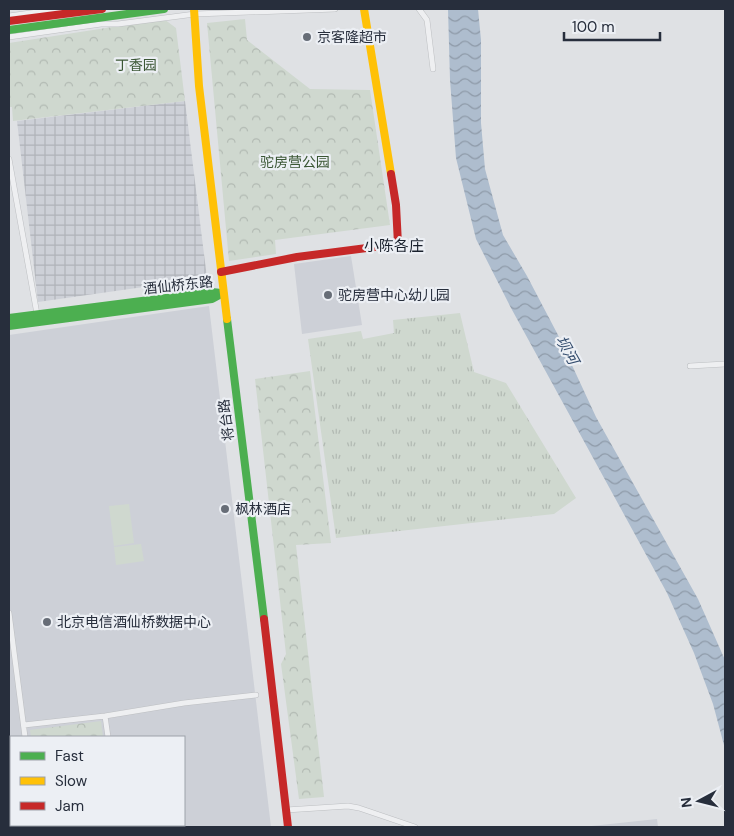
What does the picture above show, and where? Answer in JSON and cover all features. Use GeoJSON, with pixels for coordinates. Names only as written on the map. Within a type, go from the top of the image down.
{"type":"FeatureCollection","features":[{"type":"Feature","properties":{"kind":"street"},"geometry":{"type":"LineString","coordinates":[[9,16],[59,9]]}},
{"type":"Feature","properties":{"kind":"street"},"geometry":{"type":"LineString","coordinates":[[9,22],[102,9]]}},
{"type":"Feature","properties":{"kind":"street"},"geometry":{"type":"LineString","coordinates":[[9,30],[164,9]]}},
{"type":"Feature","properties":{"kind":"street"},"geometry":{"type":"LineString","coordinates":[[9,37],[101,24],[118,24],[194,11],[335,9]]}},
{"type":"Feature","properties":{"kind":"street"},"geometry":{"type":"LineString","coordinates":[[221,272],[297,257],[398,244],[396,205],[364,9]]}},
{"type":"Feature","properties":{"kind":"street"},"geometry":{"type":"LineString","coordinates":[[419,9],[427,20],[433,69]]}},
{"type":"Feature","properties":{"kind":"street","name":"将台路"},"geometry":{"type":"LineString","coordinates":[[194,11],[199,86],[288,827]]}},
{"type":"Feature","properties":{"kind":"street"},"geometry":{"type":"LineString","coordinates":[[9,159],[37,314]]}},
{"type":"Feature","properties":{"kind":"street","name":"酒仙桥东路"},"geometry":{"type":"LineString","coordinates":[[9,318],[212,292],[224,293]]}},
{"type":"Feature","properties":{"kind":"street","name":"酒仙桥东路"},"geometry":{"type":"LineString","coordinates":[[9,326],[212,299],[224,293]]}},
{"type":"Feature","properties":{"kind":"street"},"geometry":{"type":"LineString","coordinates":[[690,366],[725,364]]}},
{"type":"Feature","properties":{"kind":"street"},"geometry":{"type":"LineString","coordinates":[[9,613],[25,736]]}},
{"type":"Feature","properties":{"kind":"street"},"geometry":{"type":"LineString","coordinates":[[24,725],[105,716],[256,694]]}},
{"type":"Feature","properties":{"kind":"street"},"geometry":{"type":"LineString","coordinates":[[105,716],[108,736]]}},
{"type":"Feature","properties":{"kind":"street"},"geometry":{"type":"LineString","coordinates":[[286,810],[348,806],[415,827]]}},
{"type":"Feature","properties":{"kind":"shaded area"},"geometry":{"type":"Polygon","coordinates":[[[185,101],[207,278],[38,302],[17,121],[185,101]]]}},
{"type":"Feature","properties":{"kind":"shaded area","name":"驼房营中心幼儿园"},"geometry":{"type":"Polygon","coordinates":[[[351,256],[362,325],[302,334],[294,264],[351,256]]]}},
{"type":"Feature","properties":{"kind":"shaded area"},"geometry":{"type":"Polygon","coordinates":[[[209,306],[271,827],[9,827],[9,335],[209,306]]]}},
{"type":"Feature","properties":{"kind":"shaded area"},"geometry":{"type":"Polygon","coordinates":[[[657,819],[658,827],[582,827],[657,819]]]}},
{"type":"Feature","properties":{"kind":"green space","name":"丁香园"},"geometry":{"type":"Polygon","coordinates":[[[164,19],[176,28],[185,101],[13,121],[12,107],[9,107],[9,43],[164,19]]]}},
{"type":"Feature","properties":{"kind":"green space","name":"驼房营公园"},"geometry":{"type":"Polygon","coordinates":[[[245,19],[247,40],[310,89],[370,90],[390,225],[275,240],[276,254],[229,261],[207,23],[245,19]]]}},
{"type":"Feature","properties":{"kind":"green space"},"geometry":{"type":"Polygon","coordinates":[[[460,313],[474,372],[506,383],[576,498],[554,514],[336,538],[308,339],[361,331],[363,339],[394,333],[393,320],[460,313]]]}},
{"type":"Feature","properties":{"kind":"green space"},"geometry":{"type":"Polygon","coordinates":[[[310,371],[331,543],[296,545],[324,797],[299,799],[281,664],[286,654],[255,379],[310,371]]]}},
{"type":"Feature","properties":{"kind":"green space"},"geometry":{"type":"Polygon","coordinates":[[[129,504],[134,543],[114,546],[109,506],[129,504]]]}},
{"type":"Feature","properties":{"kind":"green space"},"geometry":{"type":"Polygon","coordinates":[[[141,544],[144,561],[116,565],[114,547],[141,544]]]}},
{"type":"Feature","properties":{"kind":"green space"},"geometry":{"type":"Polygon","coordinates":[[[101,721],[103,736],[31,736],[30,730],[101,721]]]}},
{"type":"Feature","properties":{"kind":"green space"},"geometry":{"type":"Polygon","coordinates":[[[114,826],[115,827],[42,827],[114,826]]]}},
{"type":"Feature","properties":{"kind":"water"},"geometry":{"type":"Polygon","coordinates":[[[448,9],[478,9],[481,40],[481,123],[485,169],[503,235],[558,335],[596,417],[698,599],[725,660],[725,749],[713,704],[694,653],[667,593],[511,308],[476,239],[456,158],[450,80],[448,9]]]}},
{"type":"Feature","properties":{"kind":"traffic: fast"},"geometry":{"type":"LineString","coordinates":[[9,30],[164,9]]}},
{"type":"Feature","properties":{"kind":"traffic: fast"},"geometry":{"type":"LineString","coordinates":[[9,318],[212,292],[221,293]]}},
{"type":"Feature","properties":{"kind":"traffic: fast"},"geometry":{"type":"LineString","coordinates":[[9,326],[212,299],[223,293]]}},
{"type":"Feature","properties":{"kind":"traffic: fast"},"geometry":{"type":"LineString","coordinates":[[227,319],[264,619]]}},
{"type":"Feature","properties":{"kind":"traffic: slow"},"geometry":{"type":"LineString","coordinates":[[194,9],[199,86],[227,319]]}},
{"type":"Feature","properties":{"kind":"traffic: slow"},"geometry":{"type":"LineString","coordinates":[[364,9],[391,174]]}},
{"type":"Feature","properties":{"kind":"traffic: jam"},"geometry":{"type":"LineString","coordinates":[[9,21],[102,9]]}},
{"type":"Feature","properties":{"kind":"traffic: jam"},"geometry":{"type":"LineString","coordinates":[[221,272],[297,257],[398,244],[396,205],[391,174]]}},
{"type":"Feature","properties":{"kind":"traffic: jam"},"geometry":{"type":"LineString","coordinates":[[264,619],[288,827]]}},
{"type":"Feature","properties":{"kind":"place","name":"京客隆超市"},"geometry":{"type":"Point","coordinates":[307,37]}},
{"type":"Feature","properties":{"kind":"place","name":"驼房营中心幼儿园"},"geometry":{"type":"Point","coordinates":[328,295]}},
{"type":"Feature","properties":{"kind":"place","name":"枫林酒店"},"geometry":{"type":"Point","coordinates":[225,509]}},
{"type":"Feature","properties":{"kind":"place","name":"北京电信酒仙桥数据中心"},"geometry":{"type":"Point","coordinates":[47,622]}},
{"type":"Feature","properties":{"kind":"district","name":"小陈各庄"},"geometry":{"type":"Point","coordinates":[394,246]}},
{"type":"Feature","properties":{"kind":"water label","name":"坝河"},"geometry":{"type":"Point","coordinates":[567,350]}}]}
